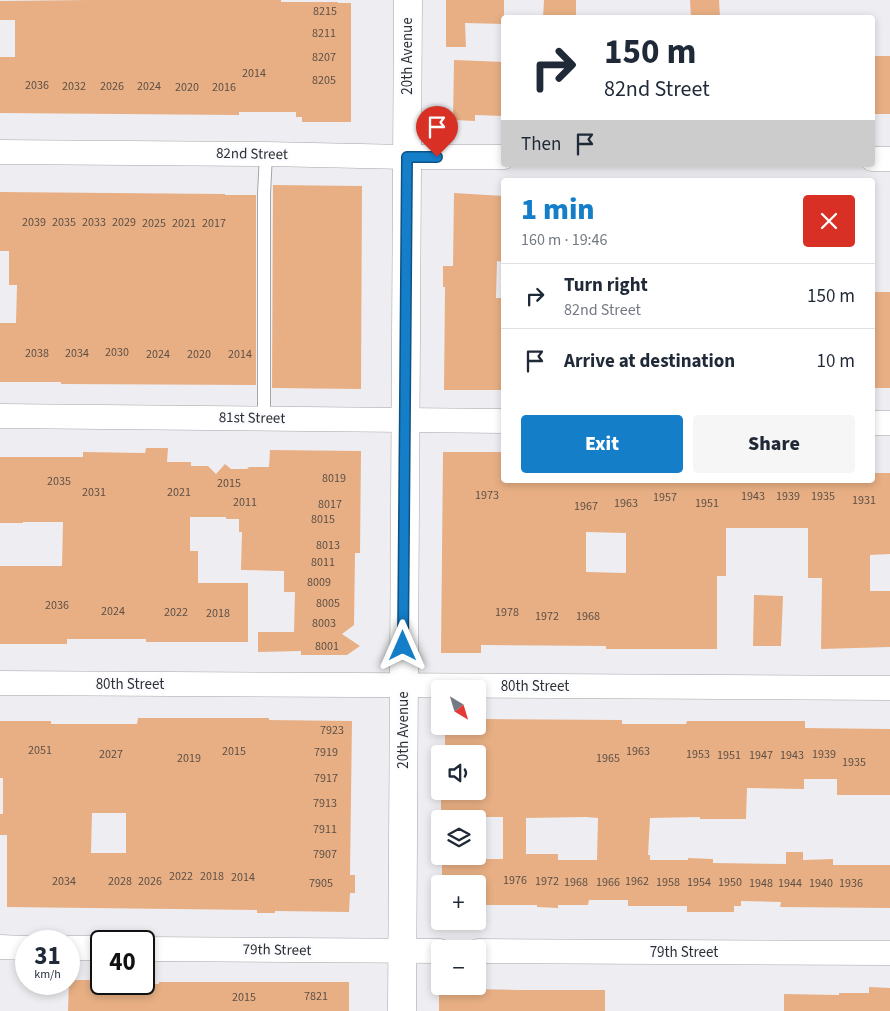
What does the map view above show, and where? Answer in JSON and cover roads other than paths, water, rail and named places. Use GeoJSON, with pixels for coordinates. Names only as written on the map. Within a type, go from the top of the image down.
{"type":"FeatureCollection","features":[{"type":"Feature","properties":{"kind":"street","name":"20th Avenue"},"geometry":{"type":"LineString","coordinates":[[402,1011],[408,0]]}},
{"type":"Feature","properties":{"kind":"street","name":"82nd Street"},"geometry":{"type":"LineString","coordinates":[[0,152],[501,157]]}},
{"type":"Feature","properties":{"kind":"street"},"geometry":{"type":"LineString","coordinates":[[875,159],[890,159]]}},
{"type":"Feature","properties":{"kind":"street","name":"81st Street"},"geometry":{"type":"LineString","coordinates":[[0,416],[501,421]]}},
{"type":"Feature","properties":{"kind":"street"},"geometry":{"type":"LineString","coordinates":[[875,423],[890,423]]}},
{"type":"Feature","properties":{"kind":"street","name":"80th Street"},"geometry":{"type":"LineString","coordinates":[[0,683],[890,688]]}},
{"type":"Feature","properties":{"kind":"street"},"geometry":{"type":"LineString","coordinates":[[0,948],[15,948]]}},
{"type":"Feature","properties":{"kind":"street","name":"79th Street"},"geometry":{"type":"LineString","coordinates":[[155,949],[431,951]]}},
{"type":"Feature","properties":{"kind":"street","name":"79th Street"},"geometry":{"type":"LineString","coordinates":[[486,951],[890,953]]}},
{"type":"Feature","properties":{"kind":"lane"},"geometry":{"type":"LineString","coordinates":[[264,418],[264,194],[266,154]]}}]}
